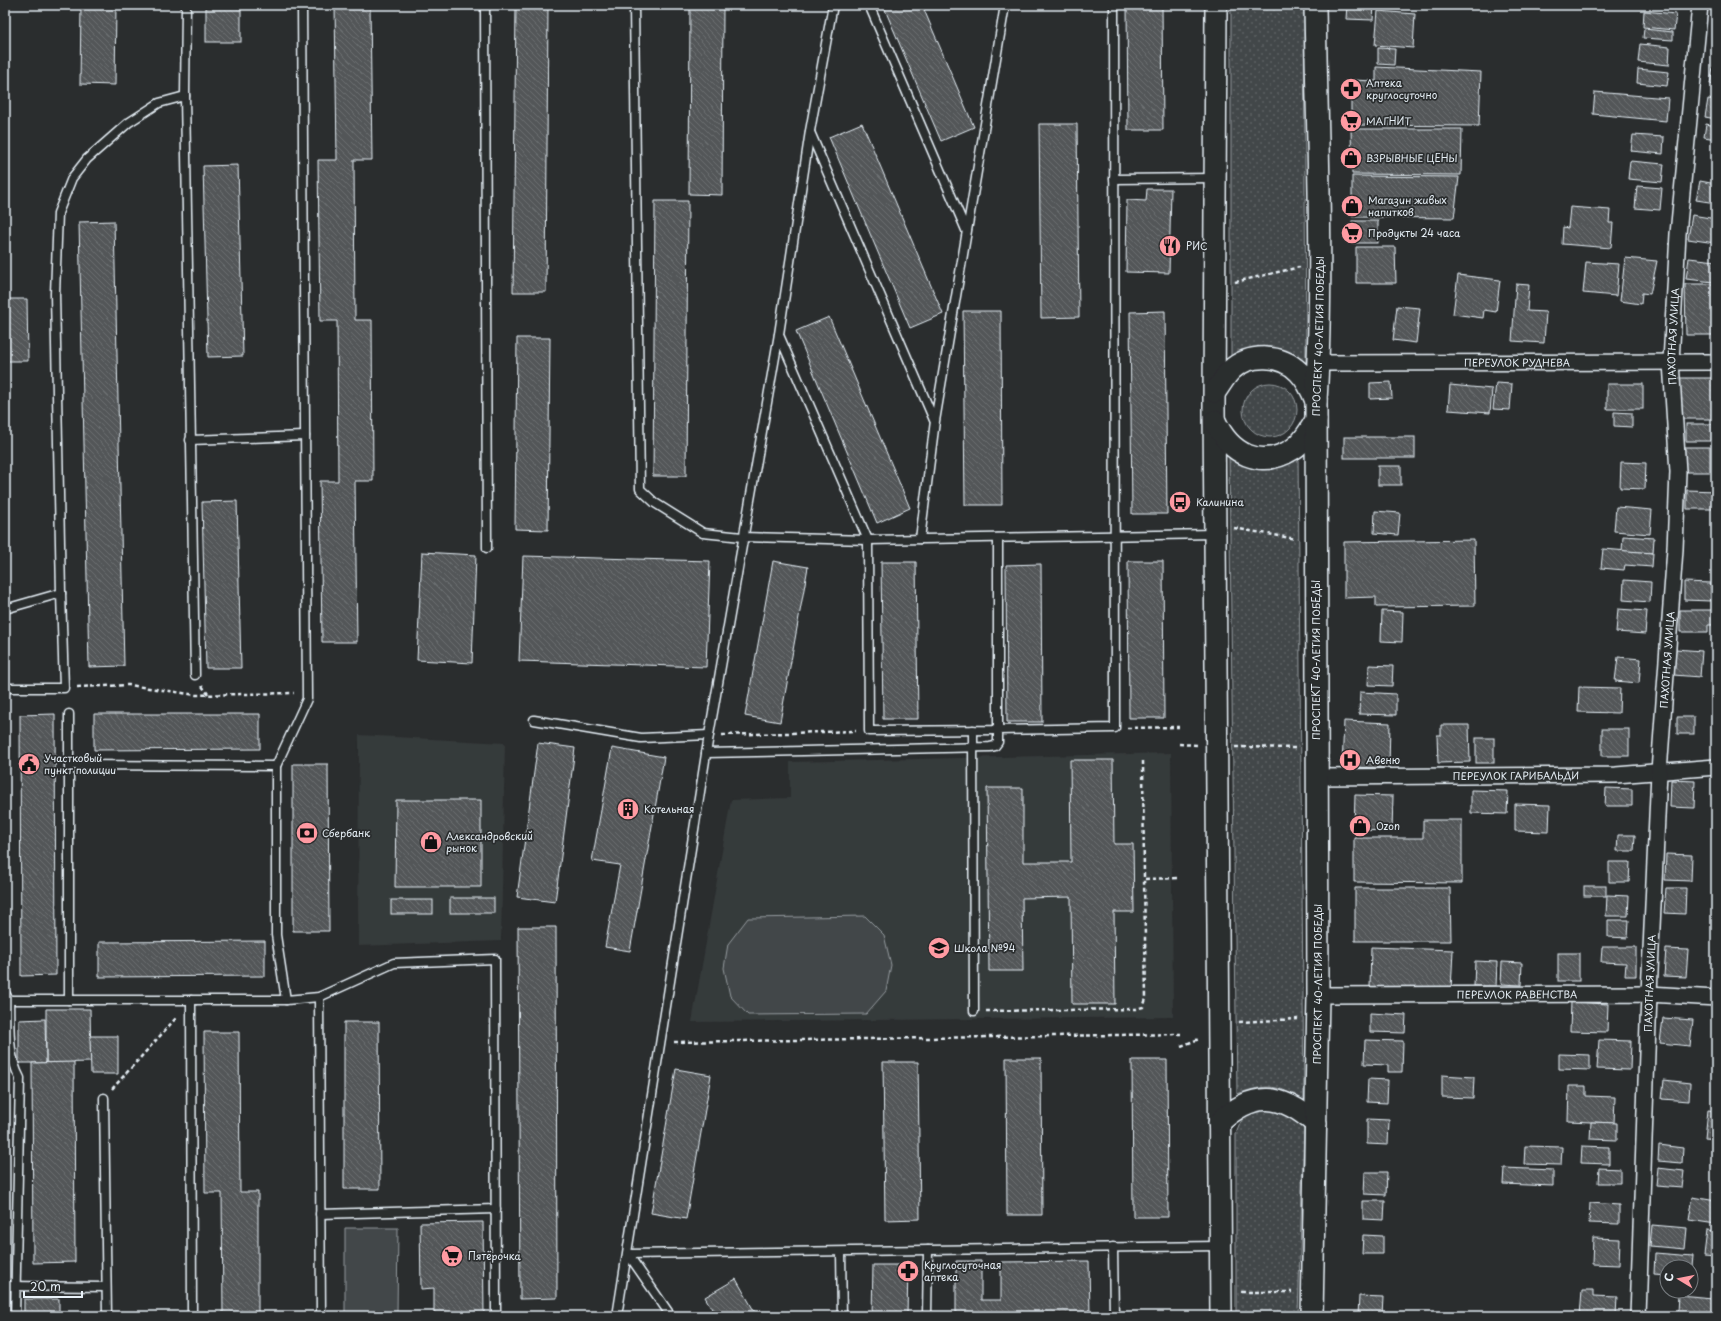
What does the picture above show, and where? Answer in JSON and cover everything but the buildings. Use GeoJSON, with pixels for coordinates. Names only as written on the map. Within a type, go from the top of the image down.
{"type":"FeatureCollection","features":[{"type":"Feature","properties":{"kind":"main road"},"geometry":{"type":"LineString","coordinates":[[1216,5],[1214,392],[1216,530],[1218,1123],[1221,1316]]}},
{"type":"Feature","properties":{"kind":"main road","name":"ПРОСПЕКТ 40-ЛЕТИЯ ПОБЕДЫ"},"geometry":{"type":"LineString","coordinates":[[1312,1316],[1318,1018],[1316,777],[1316,410],[1318,363],[1318,263],[1315,5]]}},
{"type":"Feature","properties":{"kind":"main road"},"geometry":{"type":"LineString","coordinates":[[1214,392],[1230,371],[1238,365],[1256,358],[1267,358],[1284,362],[1299,372],[1310,386],[1316,410],[1301,443],[1294,449],[1278,456],[1265,458],[1244,454],[1236,450],[1228,443],[1215,421]]}},
{"type":"Feature","properties":{"kind":"main road"},"geometry":{"type":"LineString","coordinates":[[1218,1123],[1228,1114],[1240,1107],[1267,1098],[1282,1100],[1294,1106],[1316,1124]]}},
{"type":"Feature","properties":{"kind":"street","name":"ПАХОТНАЯ УЛИЦА"},"geometry":{"type":"LineString","coordinates":[[1638,1316],[1639,1244],[1659,772],[1675,549],[1678,472],[1671,362],[1678,234],[1700,5]]}},
{"type":"Feature","properties":{"kind":"street","name":"ПЕРЕУЛОК РУДНЕВА"},"geometry":{"type":"LineString","coordinates":[[1318,363],[1716,362]]}},
{"type":"Feature","properties":{"kind":"street","name":"ПЕРЕУЛОК ГАРИБАЛЬДИ"},"geometry":{"type":"LineString","coordinates":[[1316,777],[1616,775],[1716,766]]}},
{"type":"Feature","properties":{"kind":"street","name":"ПЕРЕУЛОК РАВЕНСТВА"},"geometry":{"type":"LineString","coordinates":[[1318,995],[1649,994],[1716,998]]}},
{"type":"Feature","properties":{"kind":"lane"},"geometry":{"type":"LineString","coordinates":[[186,5],[185,96],[195,675]]}},
{"type":"Feature","properties":{"kind":"lane"},"geometry":{"type":"LineString","coordinates":[[286,1000],[276,935],[276,766],[307,700],[302,5]]}},
{"type":"Feature","properties":{"kind":"lane"},"geometry":{"type":"LineString","coordinates":[[485,5],[487,548]]}},
{"type":"Feature","properties":{"kind":"lane"},"geometry":{"type":"LineString","coordinates":[[634,5],[640,489],[655,503],[704,533],[742,537],[868,540],[1115,535],[1216,530]]}},
{"type":"Feature","properties":{"kind":"lane"},"geometry":{"type":"LineString","coordinates":[[617,1316],[706,753],[742,537],[779,334],[810,131],[833,5]]}},
{"type":"Feature","properties":{"kind":"lane"},"geometry":{"type":"LineString","coordinates":[[869,5],[967,231]]}},
{"type":"Feature","properties":{"kind":"lane"},"geometry":{"type":"LineString","coordinates":[[920,539],[934,421],[1005,5]]}},
{"type":"Feature","properties":{"kind":"lane"},"geometry":{"type":"LineString","coordinates":[[779,334],[868,540],[870,731],[1116,728],[1114,5]]}},
{"type":"Feature","properties":{"kind":"lane"},"geometry":{"type":"LineString","coordinates":[[5,688],[64,688],[55,294],[58,213],[72,178],[87,159],[128,123],[159,103],[185,96]]}},
{"type":"Feature","properties":{"kind":"lane"},"geometry":{"type":"LineString","coordinates":[[810,131],[934,421]]}},
{"type":"Feature","properties":{"kind":"lane"},"geometry":{"type":"LineString","coordinates":[[1114,179],[1216,178]]}},
{"type":"Feature","properties":{"kind":"lane"},"geometry":{"type":"LineString","coordinates":[[190,440],[305,436]]}},
{"type":"Feature","properties":{"kind":"lane"},"geometry":{"type":"LineString","coordinates":[[706,753],[973,748],[995,746],[998,742],[998,538]]}},
{"type":"Feature","properties":{"kind":"lane"},"geometry":{"type":"LineString","coordinates":[[5,610],[61,593]]}},
{"type":"Feature","properties":{"kind":"lane"},"geometry":{"type":"LineString","coordinates":[[68,714],[69,1000]]}},
{"type":"Feature","properties":{"kind":"lane"},"geometry":{"type":"LineString","coordinates":[[534,720],[641,738],[709,735]]}},
{"type":"Feature","properties":{"kind":"lane"},"geometry":{"type":"LineString","coordinates":[[973,730],[974,1011]]}},
{"type":"Feature","properties":{"kind":"lane"},"geometry":{"type":"LineString","coordinates":[[69,766],[276,766]]}},
{"type":"Feature","properties":{"kind":"lane"},"geometry":{"type":"LineString","coordinates":[[15,1316],[20,1078],[14,1067],[11,1051],[7,997],[69,1000],[286,1000],[319,997],[394,963],[495,959],[496,1316]]}},
{"type":"Feature","properties":{"kind":"lane"},"geometry":{"type":"LineString","coordinates":[[319,997],[321,1316]]}},
{"type":"Feature","properties":{"kind":"lane"},"geometry":{"type":"LineString","coordinates":[[192,1000],[192,1316]]}},
{"type":"Feature","properties":{"kind":"lane"},"geometry":{"type":"LineString","coordinates":[[104,1098],[107,1316]]}},
{"type":"Feature","properties":{"kind":"lane"},"geometry":{"type":"LineString","coordinates":[[320,1214],[496,1209]]}},
{"type":"Feature","properties":{"kind":"lane"},"geometry":{"type":"LineString","coordinates":[[628,1254],[1220,1246]]}},
{"type":"Feature","properties":{"kind":"lane"},"geometry":{"type":"LineString","coordinates":[[1113,1247],[1114,1316]]}},
{"type":"Feature","properties":{"kind":"lane"},"geometry":{"type":"LineString","coordinates":[[927,1316],[928,1250]]}},
{"type":"Feature","properties":{"kind":"lane"},"geometry":{"type":"LineString","coordinates":[[841,1252],[842,1316]]}},
{"type":"Feature","properties":{"kind":"lane"},"geometry":{"type":"LineString","coordinates":[[628,1254],[671,1316]]}},
{"type":"Feature","properties":{"kind":"lane"},"geometry":{"type":"LineString","coordinates":[[5,1286],[106,1287]]}},
{"type":"Feature","properties":{"kind":"path"},"geometry":{"type":"LineString","coordinates":[[1215,286],[1318,263]]}},
{"type":"Feature","properties":{"kind":"path"},"geometry":{"type":"LineString","coordinates":[[1216,530],[1316,542]]}},
{"type":"Feature","properties":{"kind":"path"},"geometry":{"type":"LineString","coordinates":[[64,688],[129,685],[196,694],[306,693]]}},
{"type":"Feature","properties":{"kind":"path"},"geometry":{"type":"LineString","coordinates":[[1116,728],[1179,727]]}},
{"type":"Feature","properties":{"kind":"path"},"geometry":{"type":"LineString","coordinates":[[709,735],[870,731]]}},
{"type":"Feature","properties":{"kind":"path"},"geometry":{"type":"LineString","coordinates":[[1179,744],[1201,745]]}},
{"type":"Feature","properties":{"kind":"path"},"geometry":{"type":"LineString","coordinates":[[1235,747],[1316,748]]}},
{"type":"Feature","properties":{"kind":"path"},"geometry":{"type":"LineString","coordinates":[[974,1011],[1136,1009],[1143,1007],[1146,999],[1143,761]]}},
{"type":"Feature","properties":{"kind":"path"},"geometry":{"type":"LineString","coordinates":[[1144,879],[1180,878]]}},
{"type":"Feature","properties":{"kind":"path"},"geometry":{"type":"LineString","coordinates":[[104,1098],[192,1000]]}},
{"type":"Feature","properties":{"kind":"path"},"geometry":{"type":"LineString","coordinates":[[1239,1022],[1318,1018]]}},
{"type":"Feature","properties":{"kind":"path"},"geometry":{"type":"LineString","coordinates":[[670,1042],[1181,1034]]}},
{"type":"Feature","properties":{"kind":"path"},"geometry":{"type":"LineString","coordinates":[[1181,1046],[1202,1038]]}},
{"type":"Feature","properties":{"kind":"path"},"geometry":{"type":"LineString","coordinates":[[1220,1292],[1312,1292]]}},
{"type":"Feature","properties":{"kind":"shaded area"},"geometry":{"type":"Polygon","coordinates":[[[1231,5],[1304,5],[1306,364],[1289,352],[1271,347],[1246,350],[1231,362],[1231,5]]]}},
{"type":"Feature","properties":{"kind":"shaded area"},"geometry":{"type":"Polygon","coordinates":[[[1265,383],[1275,383],[1285,387],[1293,395],[1297,405],[1297,415],[1293,425],[1285,433],[1275,437],[1265,437],[1255,433],[1247,425],[1243,415],[1243,405],[1247,395],[1255,387],[1265,383]]]}},
{"type":"Feature","properties":{"kind":"shaded area"},"geometry":{"type":"Polygon","coordinates":[[[1229,455],[1298,456],[1304,1104],[1288,1092],[1273,1087],[1256,1088],[1237,1094],[1229,455]]]}},
{"type":"Feature","properties":{"kind":"shaded area","name":"Александровский рынок"},"geometry":{"type":"Polygon","coordinates":[[[359,735],[505,743],[501,941],[358,946],[359,735]]]}},
{"type":"Feature","properties":{"kind":"shaded area","name":"Школа №94"},"geometry":{"type":"Polygon","coordinates":[[[1171,753],[1173,1017],[692,1022],[731,800],[790,798],[790,762],[1171,753]]]}},
{"type":"Feature","properties":{"kind":"shaded area"},"geometry":{"type":"Polygon","coordinates":[[[865,916],[884,935],[891,965],[886,991],[866,1014],[748,1015],[730,996],[724,968],[728,944],[748,918],[865,916]]]}},
{"type":"Feature","properties":{"kind":"shaded area"},"geometry":{"type":"Polygon","coordinates":[[[1282,1108],[1304,1124],[1298,1316],[1236,1316],[1236,1134],[1243,1118],[1252,1110],[1282,1108]]]}},
{"type":"Feature","properties":{"kind":"shaded area"},"geometry":{"type":"Polygon","coordinates":[[[345,1228],[398,1228],[397,1315],[345,1315],[345,1228]]]}},
{"type":"Feature","properties":{"kind":"place","name":"Аптека круглосуточно"},"geometry":{"type":"Point","coordinates":[1351,89]}},
{"type":"Feature","properties":{"kind":"place","name":"МАГНИТ"},"geometry":{"type":"Point","coordinates":[1351,121]}},
{"type":"Feature","properties":{"kind":"place","name":"ВЗРЫВНЫЕ ЦЕНЫ"},"geometry":{"type":"Point","coordinates":[1351,158]}},
{"type":"Feature","properties":{"kind":"place","name":"Магазин живых напитков"},"geometry":{"type":"Point","coordinates":[1352,206]}},
{"type":"Feature","properties":{"kind":"place","name":"Продукты 24 часа"},"geometry":{"type":"Point","coordinates":[1352,233]}},
{"type":"Feature","properties":{"kind":"place","name":"РИС"},"geometry":{"type":"Point","coordinates":[1170,246]}},
{"type":"Feature","properties":{"kind":"place","name":"Калинина"},"geometry":{"type":"Point","coordinates":[1180,502]}},
{"type":"Feature","properties":{"kind":"place","name":"Авеню"},"geometry":{"type":"Point","coordinates":[1350,760]}},
{"type":"Feature","properties":{"kind":"place","name":"Участковый пункт полиции"},"geometry":{"type":"Point","coordinates":[29,764]}},
{"type":"Feature","properties":{"kind":"place","name":"Котельная"},"geometry":{"type":"Point","coordinates":[628,809]}},
{"type":"Feature","properties":{"kind":"place","name":"Ozon"},"geometry":{"type":"Point","coordinates":[1360,826]}},
{"type":"Feature","properties":{"kind":"place","name":"Сбербанк"},"geometry":{"type":"Point","coordinates":[307,833]}},
{"type":"Feature","properties":{"kind":"place","name":"Александровский рынок"},"geometry":{"type":"Point","coordinates":[431,842]}},
{"type":"Feature","properties":{"kind":"place","name":"Школа №94"},"geometry":{"type":"Point","coordinates":[939,948]}},
{"type":"Feature","properties":{"kind":"place","name":"Пятёрочка"},"geometry":{"type":"Point","coordinates":[452,1256]}},
{"type":"Feature","properties":{"kind":"place","name":"Круглосуточная аптека"},"geometry":{"type":"Point","coordinates":[908,1271]}}]}
